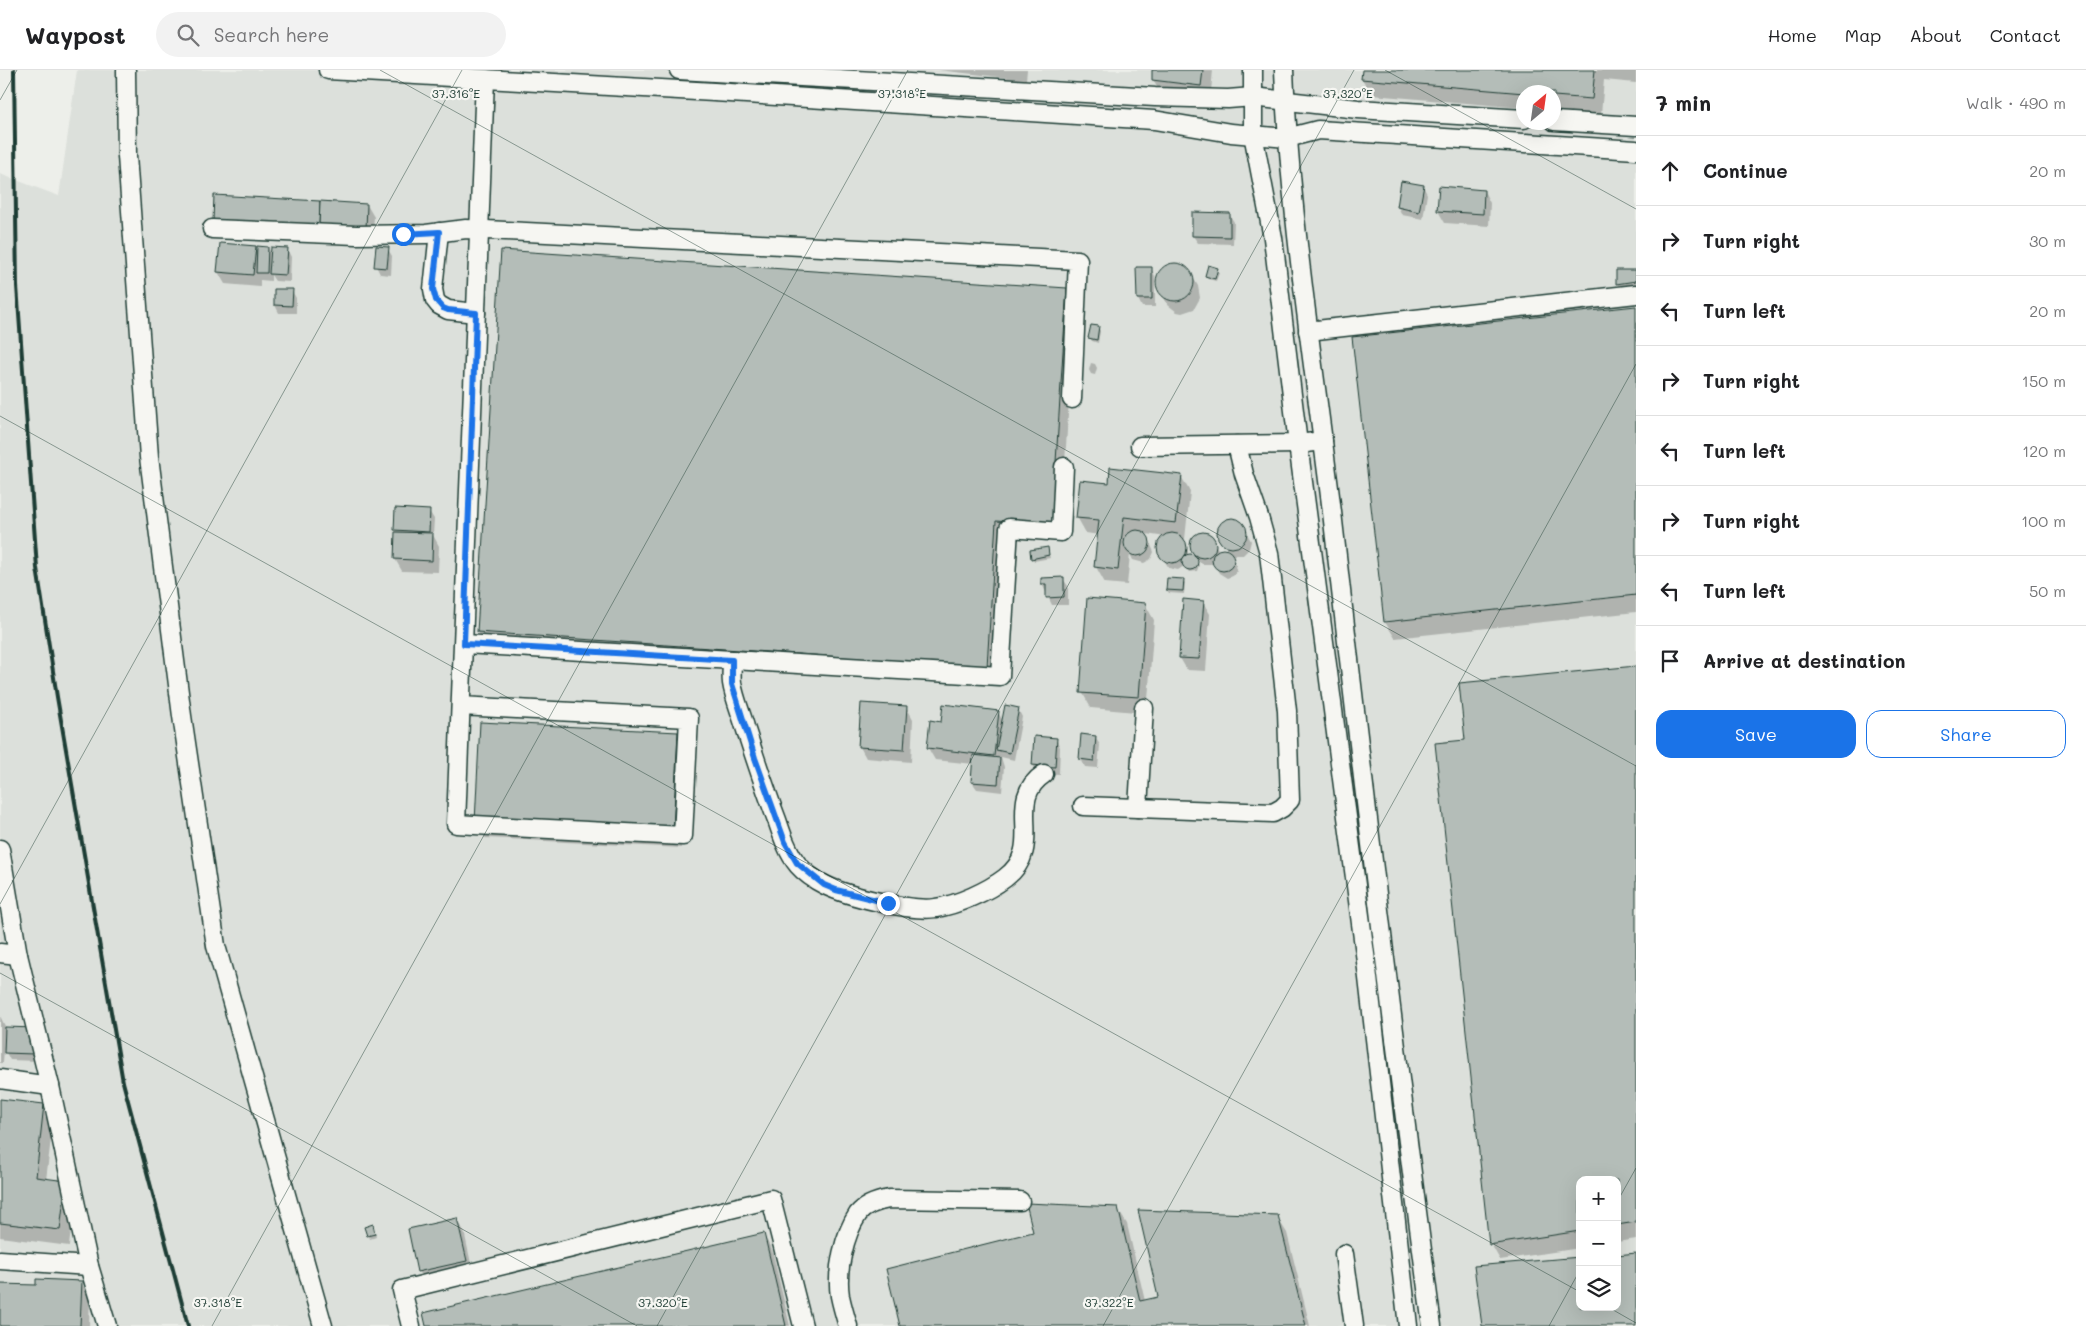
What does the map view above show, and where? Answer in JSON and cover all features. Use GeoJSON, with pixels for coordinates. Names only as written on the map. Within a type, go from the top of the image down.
{"type":"FeatureCollection","features":[{"type":"Feature","properties":{"kind":"street"},"geometry":{"type":"LineString","coordinates":[[126,70],[127,156],[149,457],[182,716],[216,946],[323,1326]]}},
{"type":"Feature","properties":{"kind":"street"},"geometry":{"type":"LineString","coordinates":[[328,70],[1154,120],[1231,133],[1287,138],[1318,130],[1636,150]]}},
{"type":"Feature","properties":{"kind":"street"},"geometry":{"type":"LineString","coordinates":[[679,70],[1155,97],[1228,99],[1253,97],[1358,109],[1516,119]]}},
{"type":"Feature","properties":{"kind":"street"},"geometry":{"type":"LineString","coordinates":[[1253,70],[1253,134],[1272,238],[1367,969],[1408,1326]]}},
{"type":"Feature","properties":{"kind":"street"},"geometry":{"type":"LineString","coordinates":[[1284,70],[1291,184],[1308,331],[1323,441],[1385,966],[1432,1326]]}},
{"type":"Feature","properties":{"kind":"street"},"geometry":{"type":"LineString","coordinates":[[714,71],[714,92]]}},
{"type":"Feature","properties":{"kind":"street"},"geometry":{"type":"LineString","coordinates":[[461,706],[689,718],[683,836],[456,824],[485,79]]}},
{"type":"Feature","properties":{"kind":"street"},"geometry":{"type":"LineString","coordinates":[[1561,121],[1636,126]]}},
{"type":"Feature","properties":{"kind":"street"},"geometry":{"type":"LineString","coordinates":[[212,230],[356,234],[479,230],[1078,260],[1072,398]]}},
{"type":"Feature","properties":{"kind":"street"},"geometry":{"type":"LineString","coordinates":[[439,232],[433,289],[436,300],[443,308],[448,310],[476,313]]}},
{"type":"Feature","properties":{"kind":"street"},"geometry":{"type":"LineString","coordinates":[[1308,331],[1636,294]]}},
{"type":"Feature","properties":{"kind":"street"},"geometry":{"type":"LineString","coordinates":[[1140,446],[1298,444],[1323,441]]}},
{"type":"Feature","properties":{"kind":"street"},"geometry":{"type":"LineString","coordinates":[[1083,806],[1273,813],[1290,800],[1287,711],[1268,553],[1237,445]]}},
{"type":"Feature","properties":{"kind":"street"},"geometry":{"type":"LineString","coordinates":[[464,644],[1000,676],[1009,528],[1060,532],[1064,467]]}},
{"type":"Feature","properties":{"kind":"street"},"geometry":{"type":"LineString","coordinates":[[732,660],[732,684],[740,712],[785,842],[797,863],[805,871],[824,885],[836,890],[899,906],[923,909],[955,904],[999,882],[1016,867],[1024,852],[1026,844],[1025,799],[1032,784],[1044,774]]}},
{"type":"Feature","properties":{"kind":"street"},"geometry":{"type":"LineString","coordinates":[[1138,808],[1144,708]]}},
{"type":"Feature","properties":{"kind":"street"},"geometry":{"type":"LineString","coordinates":[[0,849],[18,955],[50,1086],[89,1266],[107,1326]]}},
{"type":"Feature","properties":{"kind":"street"},"geometry":{"type":"LineString","coordinates":[[0,954],[18,955]]}},
{"type":"Feature","properties":{"kind":"street"},"geometry":{"type":"LineString","coordinates":[[1367,969],[1385,966]]}},
{"type":"Feature","properties":{"kind":"street"},"geometry":{"type":"LineString","coordinates":[[0,1079],[50,1086]]}},
{"type":"Feature","properties":{"kind":"street"},"geometry":{"type":"LineString","coordinates":[[411,1326],[402,1290],[771,1199],[803,1326]]}},
{"type":"Feature","properties":{"kind":"street"},"geometry":{"type":"LineString","coordinates":[[848,1326],[840,1296],[840,1264],[847,1239],[858,1214],[864,1209],[876,1202],[889,1199],[1020,1201]]}},
{"type":"Feature","properties":{"kind":"street"},"geometry":{"type":"LineString","coordinates":[[1344,1254],[1354,1326]]}},
{"type":"Feature","properties":{"kind":"street"},"geometry":{"type":"LineString","coordinates":[[0,1260],[89,1266]]}},
{"type":"Feature","properties":{"kind":"shaded area"},"geometry":{"type":"Polygon","coordinates":[[[77,70],[1636,70],[1636,1326],[0,1326],[0,174],[59,196],[77,70]]]}},
{"type":"Feature","properties":{"kind":"building"},"geometry":{"type":"Polygon","coordinates":[[[1152,70],[1203,70],[1201,86],[1152,80],[1152,70]]]}},
{"type":"Feature","properties":{"kind":"building"},"geometry":{"type":"Polygon","coordinates":[[[1362,70],[1595,70],[1592,99],[1561,97],[1561,85],[1516,85],[1516,92],[1361,79],[1362,70]]]}},
{"type":"Feature","properties":{"kind":"building"},"geometry":{"type":"Polygon","coordinates":[[[1401,181],[1424,185],[1419,212],[1397,207],[1401,181]]]}},
{"type":"Feature","properties":{"kind":"building"},"geometry":{"type":"Polygon","coordinates":[[[1439,186],[1484,190],[1483,214],[1437,211],[1439,186]]]}},
{"type":"Feature","properties":{"kind":"building"},"geometry":{"type":"Polygon","coordinates":[[[214,195],[320,201],[319,227],[213,221],[214,195]]]}},
{"type":"Feature","properties":{"kind":"building"},"geometry":{"type":"Polygon","coordinates":[[[320,201],[367,204],[366,229],[319,227],[320,201]]]}},
{"type":"Feature","properties":{"kind":"building"},"geometry":{"type":"Polygon","coordinates":[[[1192,212],[1230,213],[1230,237],[1192,236],[1192,212]]]}},
{"type":"Feature","properties":{"kind":"building"},"geometry":{"type":"Polygon","coordinates":[[[220,243],[256,246],[253,275],[217,272],[220,243]]]}},
{"type":"Feature","properties":{"kind":"building"},"geometry":{"type":"Polygon","coordinates":[[[257,246],[268,247],[267,273],[256,273],[257,246]]]}},
{"type":"Feature","properties":{"kind":"building"},"geometry":{"type":"Polygon","coordinates":[[[376,246],[389,247],[387,268],[374,267],[376,246]]]}},
{"type":"Feature","properties":{"kind":"building"},"geometry":{"type":"Polygon","coordinates":[[[271,247],[288,248],[286,275],[269,274],[271,247]]]}},
{"type":"Feature","properties":{"kind":"building"},"geometry":{"type":"Polygon","coordinates":[[[501,250],[1067,288],[1052,525],[996,521],[987,667],[477,632],[501,250]]]}},
{"type":"Feature","properties":{"kind":"building"},"geometry":{"type":"Polygon","coordinates":[[[1175,263],[1182,264],[1188,269],[1193,275],[1193,289],[1188,295],[1182,300],[1175,301],[1168,300],[1162,295],[1157,289],[1156,282],[1157,275],[1162,269],[1168,264],[1175,263]]]}},
{"type":"Feature","properties":{"kind":"building"},"geometry":{"type":"Polygon","coordinates":[[[1208,265],[1218,268],[1215,279],[1205,276],[1208,265]]]}},
{"type":"Feature","properties":{"kind":"building"},"geometry":{"type":"Polygon","coordinates":[[[1136,267],[1152,267],[1152,299],[1137,299],[1136,267]]]}},
{"type":"Feature","properties":{"kind":"building"},"geometry":{"type":"Polygon","coordinates":[[[1616,270],[1636,270],[1636,281],[1616,284],[1616,270]]]}},
{"type":"Feature","properties":{"kind":"building"},"geometry":{"type":"Polygon","coordinates":[[[274,289],[293,289],[292,306],[274,305],[274,289]]]}},
{"type":"Feature","properties":{"kind":"building"},"geometry":{"type":"Polygon","coordinates":[[[1636,306],[1636,595],[1384,622],[1352,337],[1636,306]]]}},
{"type":"Feature","properties":{"kind":"building"},"geometry":{"type":"Polygon","coordinates":[[[1091,325],[1099,326],[1097,340],[1088,338],[1091,325]]]}},
{"type":"Feature","properties":{"kind":"building"},"geometry":{"type":"Polygon","coordinates":[[[1110,467],[1182,475],[1176,523],[1124,517],[1118,570],[1094,567],[1099,520],[1076,518],[1080,480],[1109,483],[1110,467]]]}},
{"type":"Feature","properties":{"kind":"building"},"geometry":{"type":"Polygon","coordinates":[[[395,508],[430,510],[429,532],[394,530],[395,508]]]}},
{"type":"Feature","properties":{"kind":"building"},"geometry":{"type":"Polygon","coordinates":[[[1232,518],[1238,519],[1246,527],[1246,539],[1238,547],[1232,548],[1226,547],[1218,539],[1217,533],[1218,527],[1226,519],[1232,518]]]}},
{"type":"Feature","properties":{"kind":"building"},"geometry":{"type":"Polygon","coordinates":[[[1137,530],[1146,534],[1150,543],[1146,552],[1137,556],[1128,552],[1124,543],[1128,534],[1137,530]]]}},
{"type":"Feature","properties":{"kind":"building"},"geometry":{"type":"Polygon","coordinates":[[[395,532],[433,533],[432,561],[394,559],[395,532]]]}},
{"type":"Feature","properties":{"kind":"building"},"geometry":{"type":"Polygon","coordinates":[[[1203,532],[1212,536],[1216,545],[1212,554],[1203,558],[1194,554],[1190,545],[1194,536],[1203,532]]]}},
{"type":"Feature","properties":{"kind":"building"},"geometry":{"type":"Polygon","coordinates":[[[1172,533],[1178,534],[1186,542],[1186,554],[1178,562],[1172,563],[1166,562],[1158,554],[1157,548],[1158,542],[1166,534],[1172,533]]]}},
{"type":"Feature","properties":{"kind":"building"},"geometry":{"type":"Polygon","coordinates":[[[1048,547],[1049,555],[1031,559],[1030,550],[1048,547]]]}},
{"type":"Feature","properties":{"kind":"building"},"geometry":{"type":"Polygon","coordinates":[[[1223,549],[1231,552],[1234,560],[1231,568],[1223,571],[1215,568],[1212,560],[1215,552],[1223,549]]]}},
{"type":"Feature","properties":{"kind":"building"},"geometry":{"type":"Polygon","coordinates":[[[1190,554],[1196,556],[1198,562],[1196,568],[1190,570],[1184,568],[1182,562],[1184,556],[1190,554]]]}},
{"type":"Feature","properties":{"kind":"building"},"geometry":{"type":"Polygon","coordinates":[[[1064,577],[1064,597],[1046,598],[1046,584],[1041,584],[1041,578],[1064,577]]]}},
{"type":"Feature","properties":{"kind":"building"},"geometry":{"type":"Polygon","coordinates":[[[1167,578],[1184,579],[1183,591],[1166,590],[1167,578]]]}},
{"type":"Feature","properties":{"kind":"building"},"geometry":{"type":"Polygon","coordinates":[[[1087,598],[1146,603],[1139,697],[1080,693],[1087,598]]]}},
{"type":"Feature","properties":{"kind":"building"},"geometry":{"type":"Polygon","coordinates":[[[1183,599],[1204,601],[1199,659],[1179,658],[1183,599]]]}},
{"type":"Feature","properties":{"kind":"building"},"geometry":{"type":"Polygon","coordinates":[[[1636,666],[1636,1222],[1621,1224],[1621,1176],[1576,1176],[1576,1232],[1489,1245],[1435,743],[1465,740],[1459,683],[1636,666]]]}},
{"type":"Feature","properties":{"kind":"building"},"geometry":{"type":"Polygon","coordinates":[[[861,703],[907,706],[904,750],[858,747],[861,703]]]}},
{"type":"Feature","properties":{"kind":"building"},"geometry":{"type":"Polygon","coordinates":[[[943,704],[999,711],[994,756],[927,748],[930,720],[941,722],[943,704]]]}},
{"type":"Feature","properties":{"kind":"building"},"geometry":{"type":"Polygon","coordinates":[[[1005,705],[1019,708],[1010,753],[996,750],[1005,705]]]}},
{"type":"Feature","properties":{"kind":"building"},"geometry":{"type":"Polygon","coordinates":[[[480,722],[678,732],[673,832],[475,822],[480,722]]]}},
{"type":"Feature","properties":{"kind":"building"},"geometry":{"type":"Polygon","coordinates":[[[1081,734],[1096,736],[1094,761],[1079,759],[1081,734]]]}},
{"type":"Feature","properties":{"kind":"building"},"geometry":{"type":"Polygon","coordinates":[[[1034,736],[1057,738],[1055,767],[1032,765],[1034,736]]]}},
{"type":"Feature","properties":{"kind":"building"},"geometry":{"type":"Polygon","coordinates":[[[973,755],[1000,758],[998,784],[971,782],[973,755]]]}},
{"type":"Feature","properties":{"kind":"building"},"geometry":{"type":"Polygon","coordinates":[[[5,1027],[35,1028],[34,1054],[4,1053],[5,1027]]]}},
{"type":"Feature","properties":{"kind":"building"},"geometry":{"type":"Polygon","coordinates":[[[0,1099],[44,1104],[36,1177],[66,1181],[60,1230],[0,1223],[0,1099]]]}},
{"type":"Feature","properties":{"kind":"building"},"geometry":{"type":"Polygon","coordinates":[[[1026,1203],[1118,1207],[1140,1301],[1158,1297],[1138,1210],[1278,1215],[1306,1326],[900,1326],[886,1269],[1033,1232],[1026,1203]]]}},
{"type":"Feature","properties":{"kind":"building"},"geometry":{"type":"Polygon","coordinates":[[[457,1218],[467,1261],[417,1272],[408,1229],[457,1218]]]}},
{"type":"Feature","properties":{"kind":"building"},"geometry":{"type":"Polygon","coordinates":[[[373,1224],[375,1234],[367,1236],[364,1227],[373,1224]]]}},
{"type":"Feature","properties":{"kind":"building"},"geometry":{"type":"Polygon","coordinates":[[[764,1233],[786,1326],[426,1326],[423,1313],[764,1233]]]}},
{"type":"Feature","properties":{"kind":"building"},"geometry":{"type":"Polygon","coordinates":[[[1636,1253],[1636,1326],[1482,1326],[1474,1266],[1576,1257],[1576,1311],[1621,1311],[1621,1255],[1636,1253]]]}},
{"type":"Feature","properties":{"kind":"building"},"geometry":{"type":"Polygon","coordinates":[[[36,1279],[82,1281],[80,1326],[0,1326],[0,1284],[36,1285],[36,1279]]]}},
{"type":"Feature","properties":{"kind":"railway"},"geometry":{"type":"LineString","coordinates":[[14,70],[17,286],[37,568],[57,697],[123,1082],[188,1326]]}},
{"type":"Feature","properties":{"kind":"route"},"geometry":{"type":"LineString","coordinates":[[403,234],[439,232],[433,295],[443,308],[476,313],[464,644],[732,660],[732,684],[755,758],[785,842],[797,863],[824,885],[836,890],[888,903]]}}]}
